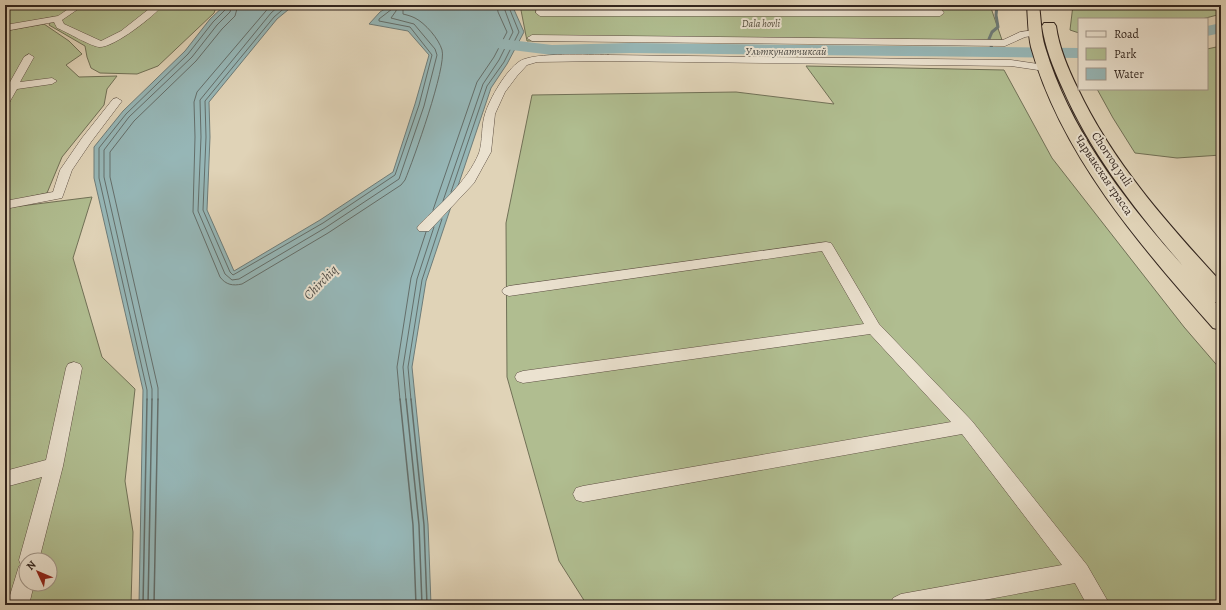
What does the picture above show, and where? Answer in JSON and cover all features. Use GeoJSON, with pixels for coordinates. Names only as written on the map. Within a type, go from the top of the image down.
{"type":"FeatureCollection","features":[{"type":"Feature","properties":{"kind":"highway","name":"Чарвакская трасса"},"geometry":{"type":"LineString","coordinates":[[1033,5],[1035,35],[1053,68]]}},
{"type":"Feature","properties":{"kind":"highway","name":"Чарвакская трасса"},"geometry":{"type":"LineString","coordinates":[[1047,10],[1053,68],[1062,109],[1103,177],[1151,241],[1221,322]]}},
{"type":"Feature","properties":{"kind":"highway","name":"Chorvoq yuli"},"geometry":{"type":"LineString","coordinates":[[1053,68],[1111,160],[1146,208],[1221,296]]}},
{"type":"Feature","properties":{"kind":"street"},"geometry":{"type":"LineString","coordinates":[[5,28],[61,18],[80,5]]}},
{"type":"Feature","properties":{"kind":"street"},"geometry":{"type":"LineString","coordinates":[[57,19],[60,26],[100,44],[107,43],[124,32],[159,5]]}},
{"type":"Feature","properties":{"kind":"street"},"geometry":{"type":"LineString","coordinates":[[541,5],[540,13],[940,13],[934,5]]}},
{"type":"Feature","properties":{"kind":"street"},"geometry":{"type":"LineString","coordinates":[[532,38],[1005,43],[1024,34],[1035,35]]}},
{"type":"Feature","properties":{"kind":"street"},"geometry":{"type":"LineString","coordinates":[[5,101],[11,85],[29,57]]}},
{"type":"Feature","properties":{"kind":"street"},"geometry":{"type":"LineString","coordinates":[[424,228],[468,183],[485,152],[490,114],[500,92],[513,74],[524,64],[536,59],[608,58],[1011,63],[1053,68]]}},
{"type":"Feature","properties":{"kind":"street"},"geometry":{"type":"LineString","coordinates":[[11,85],[52,81]]}},
{"type":"Feature","properties":{"kind":"street"},"geometry":{"type":"LineString","coordinates":[[5,205],[58,195],[66,170],[86,140],[117,101]]}},
{"type":"Feature","properties":{"kind":"street"},"geometry":{"type":"LineString","coordinates":[[509,290],[826,246],[874,328],[966,426],[1080,572],[1099,605]]}},
{"type":"Feature","properties":{"kind":"street"},"geometry":{"type":"LineString","coordinates":[[523,377],[874,328]]}},
{"type":"Feature","properties":{"kind":"street"},"geometry":{"type":"LineString","coordinates":[[32,552],[54,466],[74,368]]}},
{"type":"Feature","properties":{"kind":"street"},"geometry":{"type":"LineString","coordinates":[[583,494],[966,426]]}},
{"type":"Feature","properties":{"kind":"street"},"geometry":{"type":"LineString","coordinates":[[5,479],[54,466]]}},
{"type":"Feature","properties":{"kind":"street"},"geometry":{"type":"LineString","coordinates":[[901,605],[1080,572]]}},
{"type":"Feature","properties":{"kind":"street"},"geometry":{"type":"LineString","coordinates":[[18,605],[21,592]]}},
{"type":"Feature","properties":{"kind":"green space"},"geometry":{"type":"Polygon","coordinates":[[[5,5],[217,5],[214,13],[158,66],[137,74],[100,73],[91,68],[85,46],[49,25],[53,17],[5,26],[5,5]]]}},
{"type":"Feature","properties":{"kind":"green space","name":"Dala hovli"},"geometry":{"type":"Polygon","coordinates":[[[520,5],[990,5],[1002,40],[527,41],[520,5]]]}},
{"type":"Feature","properties":{"kind":"green space"},"geometry":{"type":"Polygon","coordinates":[[[1073,5],[1221,5],[1221,14],[1206,18],[1078,18],[1078,33],[1070,30],[1073,5]]]}},
{"type":"Feature","properties":{"kind":"green space"},"geometry":{"type":"Polygon","coordinates":[[[44,24],[69,41],[82,54],[66,65],[79,77],[117,76],[107,89],[104,105],[62,157],[47,193],[5,202],[5,31],[44,24]]]}},
{"type":"Feature","properties":{"kind":"green space"},"geometry":{"type":"Polygon","coordinates":[[[1221,46],[1221,155],[1177,158],[1135,153],[1098,90],[1208,90],[1208,49],[1221,46]]]}},
{"type":"Feature","properties":{"kind":"green space"},"geometry":{"type":"Polygon","coordinates":[[[806,66],[1004,70],[1052,158],[1184,327],[1221,370],[1221,605],[587,605],[559,561],[507,377],[506,223],[532,95],[736,92],[834,104],[806,66]]]}},
{"type":"Feature","properties":{"kind":"green space"},"geometry":{"type":"Polygon","coordinates":[[[92,197],[73,258],[102,357],[135,389],[125,481],[133,532],[131,605],[5,605],[5,208],[92,197]]]}},
{"type":"Feature","properties":{"kind":"water","name":"Chirchiq"},"geometry":{"type":"Polygon","coordinates":[[[225,5],[294,5],[277,19],[209,102],[210,137],[207,210],[234,271],[320,220],[393,172],[429,55],[408,31],[369,24],[380,12],[391,5],[512,5],[524,32],[507,64],[491,88],[426,281],[412,367],[428,524],[431,605],[139,605],[143,390],[94,178],[94,147],[123,111],[185,51],[210,19],[225,5]]]}},
{"type":"Feature","properties":{"kind":"waterway"},"geometry":{"type":"LineString","coordinates":[[993,52],[989,39],[992,32],[998,27],[996,15],[997,5]]}},
{"type":"Feature","properties":{"kind":"waterway","name":"Ульткунатчиксай"},"geometry":{"type":"LineString","coordinates":[[1208,31],[1221,28]]}},
{"type":"Feature","properties":{"kind":"waterway","name":"Ульткунатчиксай"},"geometry":{"type":"LineString","coordinates":[[494,43],[552,50],[630,48],[1078,53]]}}]}
